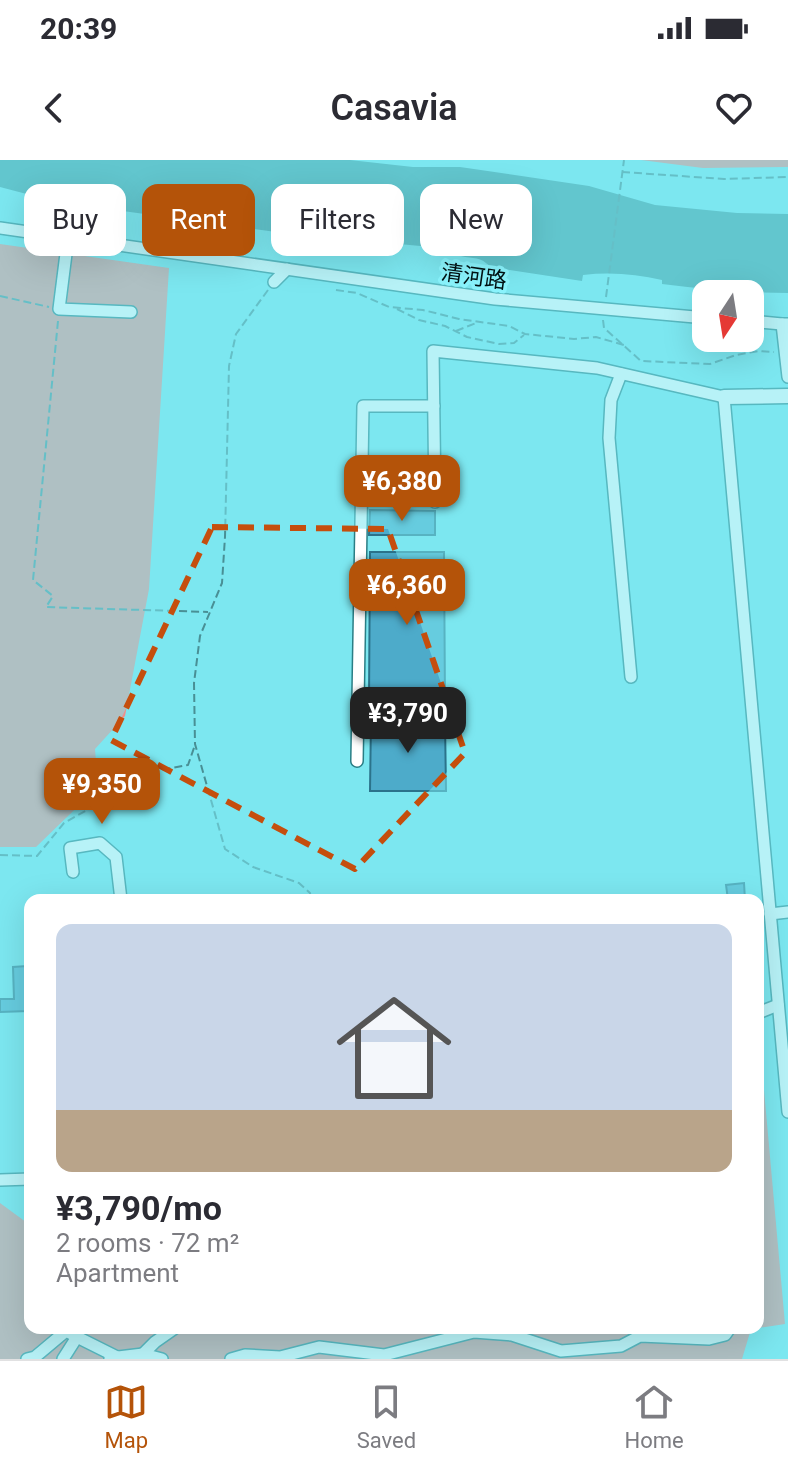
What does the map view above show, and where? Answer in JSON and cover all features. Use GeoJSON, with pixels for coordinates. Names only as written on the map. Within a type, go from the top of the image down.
{"type":"FeatureCollection","features":[{"type":"Feature","properties":{"kind":"main road"},"geometry":{"type":"LineString","coordinates":[[724,397],[788,396]]}},
{"type":"Feature","properties":{"kind":"street","name":"清河路"},"geometry":{"type":"LineString","coordinates":[[0,228],[24,232]]}},
{"type":"Feature","properties":{"kind":"street","name":"清河路"},"geometry":{"type":"LineString","coordinates":[[126,246],[495,299],[692,317]]}},
{"type":"Feature","properties":{"kind":"street"},"geometry":{"type":"LineString","coordinates":[[66,256],[59,309],[131,312]]}},
{"type":"Feature","properties":{"kind":"street"},"geometry":{"type":"LineString","coordinates":[[274,282],[287,269]]}},
{"type":"Feature","properties":{"kind":"street"},"geometry":{"type":"LineString","coordinates":[[764,322],[785,324],[788,377]]}},
{"type":"Feature","properties":{"kind":"street"},"geometry":{"type":"LineString","coordinates":[[435,502],[433,351],[597,368],[724,397],[788,1112]]}},
{"type":"Feature","properties":{"kind":"street"},"geometry":{"type":"LineString","coordinates":[[621,374],[611,400],[609,438],[631,677]]}},
{"type":"Feature","properties":{"kind":"street"},"geometry":{"type":"LineString","coordinates":[[357,761],[363,406],[434,406]]}},
{"type":"Feature","properties":{"kind":"street"},"geometry":{"type":"LineString","coordinates":[[73,872],[70,848],[100,843],[116,857],[120,894]]}},
{"type":"Feature","properties":{"kind":"street"},"geometry":{"type":"LineString","coordinates":[[770,914],[788,912]]}},
{"type":"Feature","properties":{"kind":"street"},"geometry":{"type":"LineString","coordinates":[[764,1011],[778,1005]]}},
{"type":"Feature","properties":{"kind":"street"},"geometry":{"type":"LineString","coordinates":[[0,1180],[24,1179]]}},
{"type":"Feature","properties":{"kind":"street"},"geometry":{"type":"LineString","coordinates":[[27,1359],[35,1357],[62,1334]]}},
{"type":"Feature","properties":{"kind":"street"},"geometry":{"type":"LineString","coordinates":[[72,1334],[112,1358],[143,1354],[162,1359]]}},
{"type":"Feature","properties":{"kind":"street"},"geometry":{"type":"LineString","coordinates":[[143,1354],[166,1334]]}},
{"type":"Feature","properties":{"kind":"street"},"geometry":{"type":"LineString","coordinates":[[231,1359],[245,1355],[280,1357],[319,1347],[384,1355],[466,1334]]}},
{"type":"Feature","properties":{"kind":"street"},"geometry":{"type":"LineString","coordinates":[[499,1334],[512,1335],[561,1351],[621,1346],[640,1336],[709,1339],[726,1334]]}},
{"type":"Feature","properties":{"kind":"street"},"geometry":{"type":"LineString","coordinates":[[63,1359],[77,1337]]}},
{"type":"Feature","properties":{"kind":"path"},"geometry":{"type":"LineString","coordinates":[[624,160],[604,328],[641,361],[710,364],[736,355],[774,352]]}},
{"type":"Feature","properties":{"kind":"path"},"geometry":{"type":"LineString","coordinates":[[622,172],[724,179],[788,177]]}},
{"type":"Feature","properties":{"kind":"path"},"geometry":{"type":"LineString","coordinates":[[274,282],[236,334],[229,366],[222,583],[200,636],[194,683],[195,744],[225,849],[253,867],[299,883],[310,894]]}},
{"type":"Feature","properties":{"kind":"path"},"geometry":{"type":"LineString","coordinates":[[336,290],[357,293],[467,337],[499,344],[514,343],[525,334]]}},
{"type":"Feature","properties":{"kind":"path"},"geometry":{"type":"LineString","coordinates":[[0,296],[59,309],[33,580],[53,596],[46,607],[210,612]]}},
{"type":"Feature","properties":{"kind":"path"},"geometry":{"type":"LineString","coordinates":[[396,308],[509,326],[525,334],[574,339],[596,337],[626,345]]}},
{"type":"Feature","properties":{"kind":"path"},"geometry":{"type":"LineString","coordinates":[[455,331],[478,322]]}},
{"type":"Feature","properties":{"kind":"path"},"geometry":{"type":"LineString","coordinates":[[0,855],[37,856],[64,823],[156,771],[188,765],[195,744]]}},
{"type":"Feature","properties":{"kind":"highlighted area"},"geometry":{"type":"Polygon","coordinates":[[[212,527],[388,529],[465,753],[355,869],[111,740],[212,527]]]}},
{"type":"Feature","properties":{"kind":"shaded area"},"geometry":{"type":"Polygon","coordinates":[[[641,160],[788,160],[788,167],[703,168],[641,160]]]}},
{"type":"Feature","properties":{"kind":"shaded area"},"geometry":{"type":"Polygon","coordinates":[[[0,244],[24,247],[24,256],[84,256],[169,268],[149,589],[125,716],[95,749],[98,787],[36,847],[0,847],[0,244]]]}},
{"type":"Feature","properties":{"kind":"shaded area"},"geometry":{"type":"Polygon","coordinates":[[[764,1090],[785,1324],[764,1327],[764,1090]]]}},
{"type":"Feature","properties":{"kind":"shaded area"},"geometry":{"type":"Polygon","coordinates":[[[0,1203],[24,1221],[24,1334],[750,1334],[742,1359],[0,1359],[0,1203]]]}},
{"type":"Feature","properties":{"kind":"water"},"geometry":{"type":"Polygon","coordinates":[[[0,160],[350,160],[413,167],[460,167],[589,186],[655,205],[737,213],[788,214],[788,293],[764,292],[764,280],[692,280],[692,287],[662,284],[662,280],[642,276],[603,274],[583,275],[582,281],[490,267],[480,259],[461,256],[532,256],[532,184],[420,184],[420,246],[404,244],[404,184],[271,184],[271,231],[255,229],[255,184],[142,184],[142,214],[126,211],[126,184],[24,184],[24,193],[0,187],[0,160]]]}},
{"type":"Feature","properties":{"kind":"building"},"geometry":{"type":"Polygon","coordinates":[[[370,510],[435,511],[435,535],[369,535],[370,510]]]}},
{"type":"Feature","properties":{"kind":"building"},"geometry":{"type":"Polygon","coordinates":[[[370,552],[444,552],[445,702],[369,701],[370,552]]]}},
{"type":"Feature","properties":{"kind":"building"},"geometry":{"type":"Polygon","coordinates":[[[371,719],[445,720],[446,791],[370,791],[371,719]]]}},
{"type":"Feature","properties":{"kind":"building"},"geometry":{"type":"Polygon","coordinates":[[[744,883],[745,894],[727,894],[726,885],[744,883]]]}},
{"type":"Feature","properties":{"kind":"building"},"geometry":{"type":"Polygon","coordinates":[[[24,966],[24,1011],[0,1012],[0,999],[14,999],[13,967],[24,966]]]}}]}
